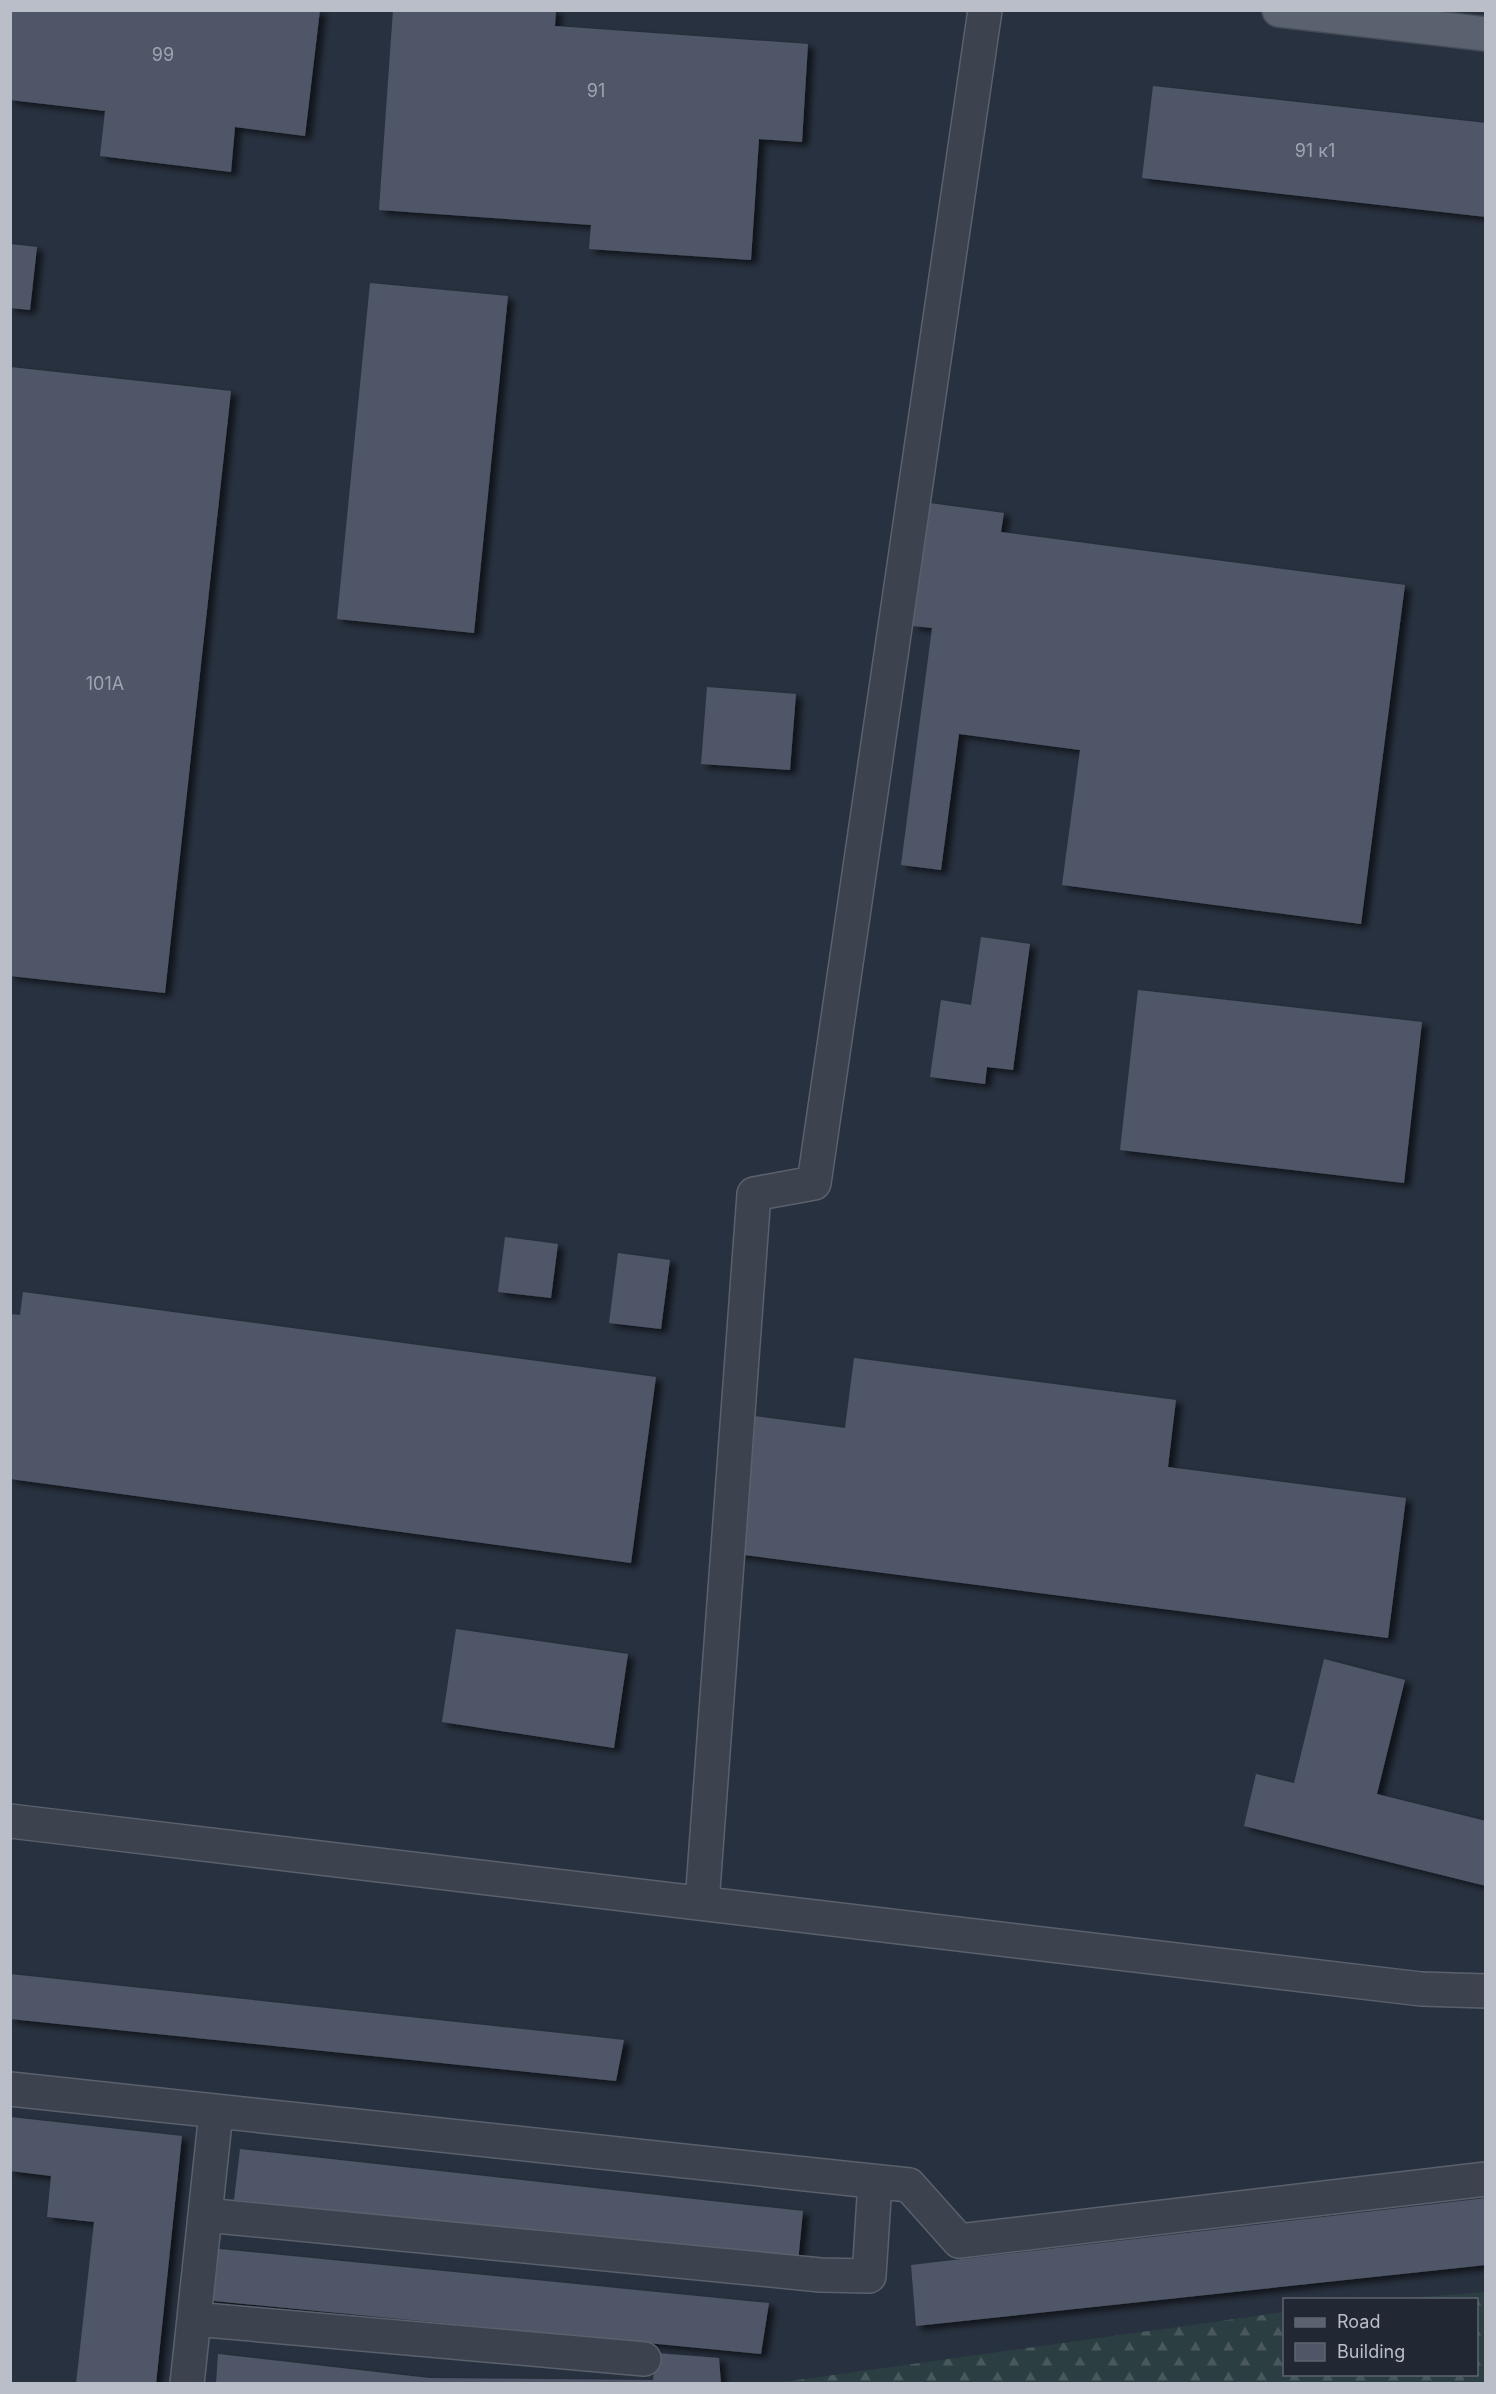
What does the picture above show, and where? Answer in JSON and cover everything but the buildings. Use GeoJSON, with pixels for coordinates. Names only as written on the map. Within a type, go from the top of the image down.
{"type":"FeatureCollection","features":[{"type":"Feature","properties":{"kind":"main road"},"geometry":{"type":"LineString","coordinates":[[1280,10],[1485,34]]}},
{"type":"Feature","properties":{"kind":"lane"},"geometry":{"type":"LineString","coordinates":[[702,1903],[754,1194],[814,1183],[985,10]]}},
{"type":"Feature","properties":{"kind":"lane"},"geometry":{"type":"LineString","coordinates":[[10,1821],[1421,1989],[1485,1991]]}},
{"type":"Feature","properties":{"kind":"lane"},"geometry":{"type":"LineString","coordinates":[[10,2090],[909,2185],[959,2241],[1485,2179]]}},
{"type":"Feature","properties":{"kind":"lane"},"geometry":{"type":"LineString","coordinates":[[187,2384],[216,2112]]}},
{"type":"Feature","properties":{"kind":"lane"},"geometry":{"type":"LineString","coordinates":[[205,2215],[810,2274],[869,2276],[875,2182]]}},
{"type":"Feature","properties":{"kind":"lane"},"geometry":{"type":"LineString","coordinates":[[194,2319],[644,2360]]}},
{"type":"Feature","properties":{"kind":"green space"},"geometry":{"type":"Polygon","coordinates":[[[1485,2292],[1485,2383],[776,2383],[1283,2312],[1283,2376],[1478,2376],[1478,2298],[1407,2298],[1485,2292]]]}}]}
